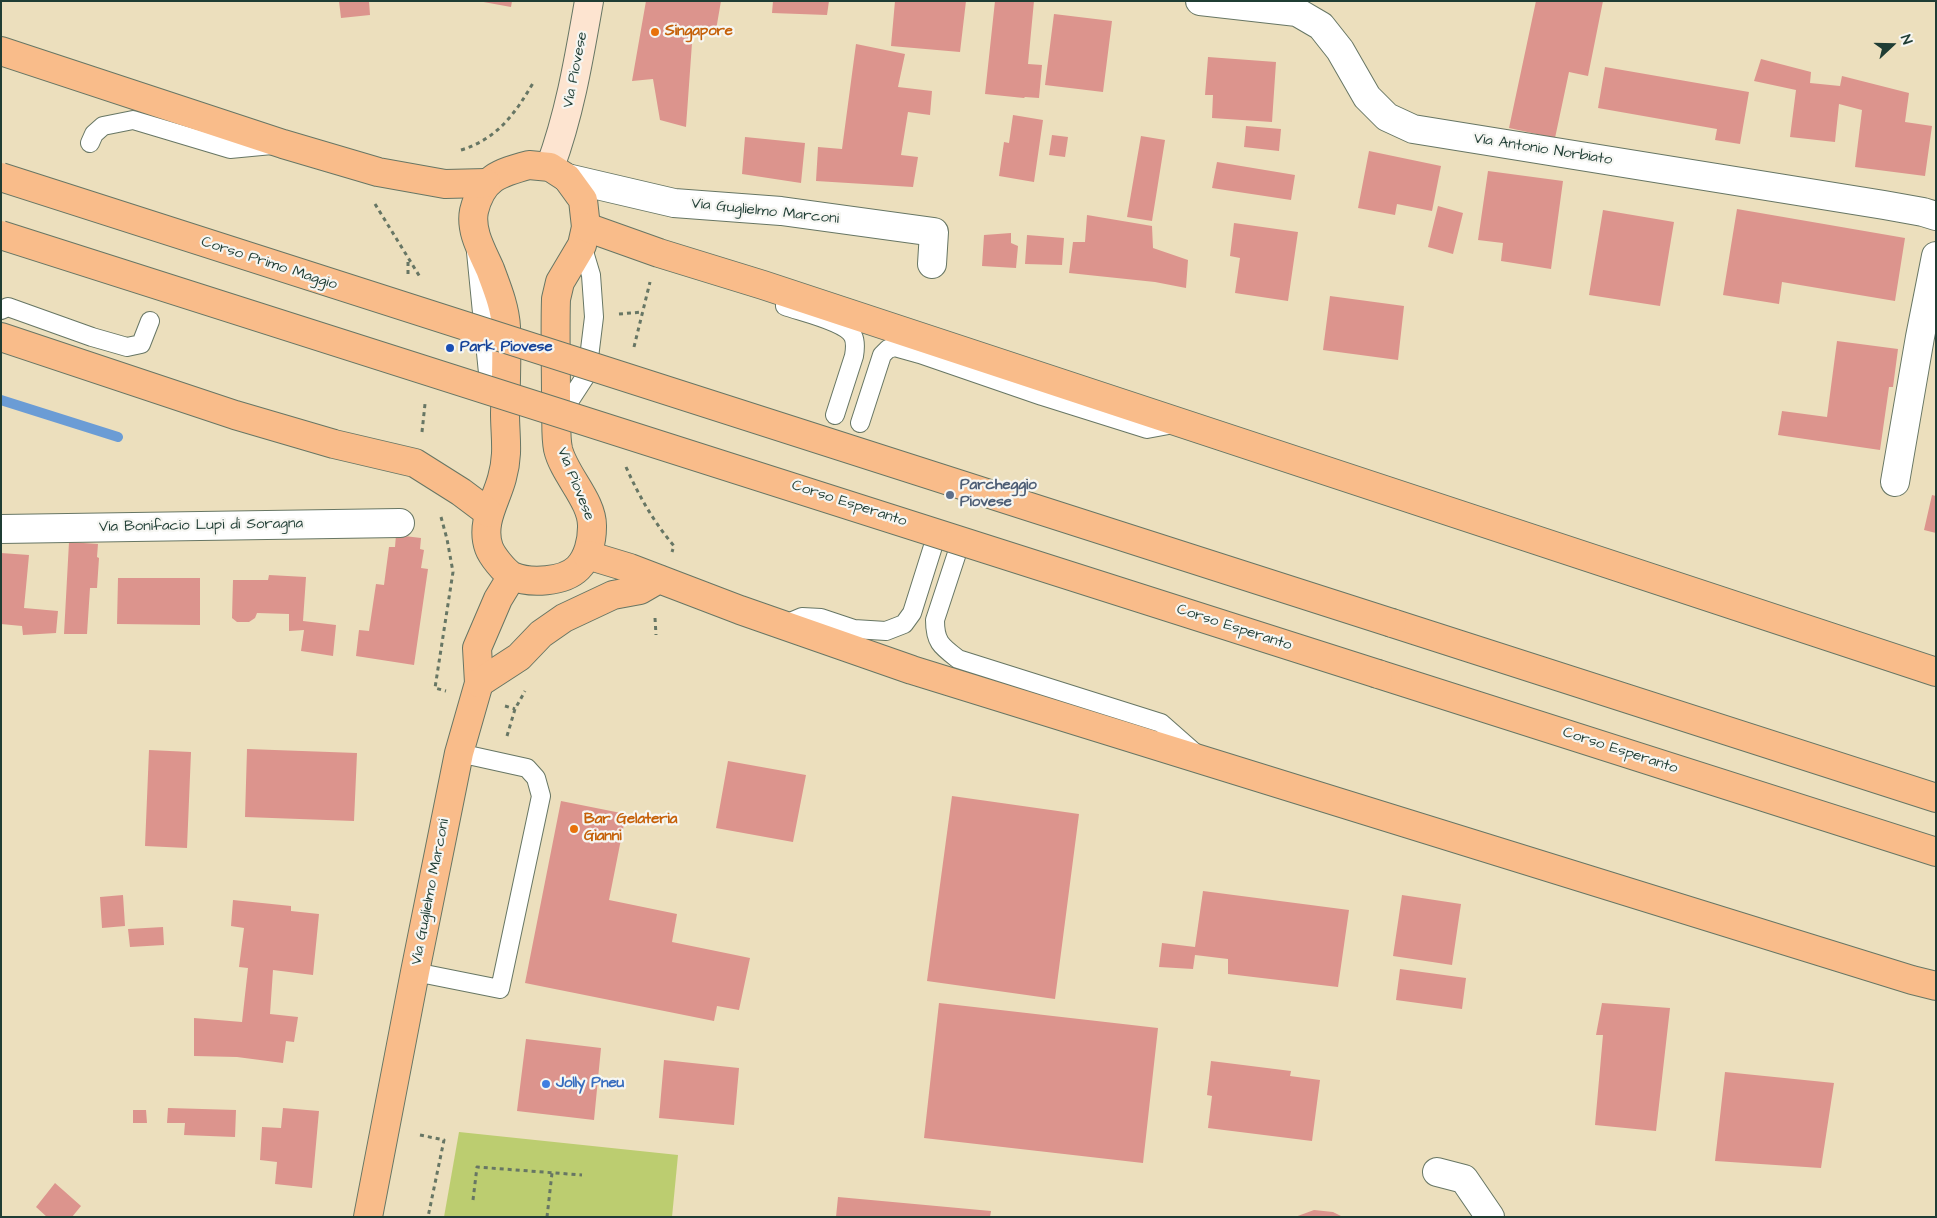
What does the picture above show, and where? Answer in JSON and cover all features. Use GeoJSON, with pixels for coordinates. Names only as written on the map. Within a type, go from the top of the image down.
{"type":"FeatureCollection","features":[{"type":"Feature","properties":{"kind":"main road","name":"Via Piovese"},"geometry":{"type":"LineString","coordinates":[[558,172],[562,134],[572,93],[589,1]]}},
{"type":"Feature","properties":{"kind":"main road"},"geometry":{"type":"LineString","coordinates":[[1,51],[283,144],[378,172],[445,184],[486,183]]}},
{"type":"Feature","properties":{"kind":"main road"},"geometry":{"type":"LineString","coordinates":[[1936,672],[763,285],[659,253],[584,236],[583,200],[558,172],[529,165],[503,172],[486,183],[479,197],[474,213],[475,237],[501,300],[506,326],[505,420],[508,453],[486,528],[489,549],[512,576],[543,582],[564,576],[577,569],[587,555],[659,578],[783,625],[912,670],[1936,986]]}},
{"type":"Feature","properties":{"kind":"main road","name":"Corso Primo Maggio"},"geometry":{"type":"LineString","coordinates":[[1,177],[1936,798]]}},
{"type":"Feature","properties":{"kind":"main road","name":"Corso Esperanto"},"geometry":{"type":"LineString","coordinates":[[1,235],[533,404],[559,416],[1936,852]]}},
{"type":"Feature","properties":{"kind":"main road","name":"Via Piovese"},"geometry":{"type":"LineString","coordinates":[[584,236],[560,282],[556,298],[558,449],[568,474],[587,506],[592,526],[587,555]]}},
{"type":"Feature","properties":{"kind":"main road"},"geometry":{"type":"LineString","coordinates":[[1,337],[253,420],[334,444],[415,463],[461,492],[489,513]]}},
{"type":"Feature","properties":{"kind":"main road","name":"Via Guglielmo Marconi"},"geometry":{"type":"LineString","coordinates":[[368,1217],[459,753],[478,683],[477,648],[498,599],[512,576]]}},
{"type":"Feature","properties":{"kind":"main road"},"geometry":{"type":"LineString","coordinates":[[478,683],[519,657],[541,634],[564,618],[613,595],[640,590],[659,578]]}},
{"type":"Feature","properties":{"kind":"street","name":"Via Antonio Norbiato"},"geometry":{"type":"LineString","coordinates":[[1200,1],[1297,12],[1321,26],[1340,50],[1368,97],[1387,117],[1414,129],[1923,212],[1936,216]]}},
{"type":"Feature","properties":{"kind":"street","name":"Via Guglielmo Marconi"},"geometry":{"type":"LineString","coordinates":[[558,172],[674,203],[781,211],[934,232],[932,264]]}},
{"type":"Feature","properties":{"kind":"street"},"geometry":{"type":"LineString","coordinates":[[1895,482],[1936,256]]}},
{"type":"Feature","properties":{"kind":"street","name":"Via Bonifacio Lupi di Soragna"},"geometry":{"type":"LineString","coordinates":[[1,529],[400,523]]}},
{"type":"Feature","properties":{"kind":"street"},"geometry":{"type":"LineString","coordinates":[[1437,1172],[1464,1179],[1490,1217]]}},
{"type":"Feature","properties":{"kind":"lane"},"geometry":{"type":"LineString","coordinates":[[90,143],[94,134],[103,126],[133,120],[230,149],[283,144]]}},
{"type":"Feature","properties":{"kind":"lane"},"geometry":{"type":"LineString","coordinates":[[559,416],[586,374],[593,326],[591,274],[584,236]]}},
{"type":"Feature","properties":{"kind":"lane"},"geometry":{"type":"LineString","coordinates":[[763,285],[783,306],[844,327],[853,337],[854,356],[835,415]]}},
{"type":"Feature","properties":{"kind":"lane"},"geometry":{"type":"LineString","coordinates":[[1,310],[8,307],[92,337],[127,347],[141,344],[150,321]]}},
{"type":"Feature","properties":{"kind":"lane"},"geometry":{"type":"LineString","coordinates":[[860,423],[882,354],[895,347],[1042,396],[1147,428],[1181,423]]}},
{"type":"Feature","properties":{"kind":"lane"},"geometry":{"type":"LineString","coordinates":[[783,625],[802,618],[821,618],[854,629],[886,631],[904,624],[912,613],[935,540]]}},
{"type":"Feature","properties":{"kind":"lane"},"geometry":{"type":"LineString","coordinates":[[959,547],[935,620],[935,632],[941,646],[958,659],[1161,723],[1203,761]]}},
{"type":"Feature","properties":{"kind":"lane"},"geometry":{"type":"LineString","coordinates":[[415,972],[500,989],[541,796],[536,778],[527,768],[459,753]]}},
{"type":"Feature","properties":{"kind":"path"},"geometry":{"type":"LineString","coordinates":[[460,151],[477,145],[497,132],[523,99],[533,82]]}},
{"type":"Feature","properties":{"kind":"path"},"geometry":{"type":"LineString","coordinates":[[371,198],[408,258]]}},
{"type":"Feature","properties":{"kind":"path"},"geometry":{"type":"LineString","coordinates":[[435,688],[452,572],[448,539],[439,510]]}},
{"type":"Feature","properties":{"kind":"path"},"geometry":{"type":"LineString","coordinates":[[654,610],[656,635]]}},
{"type":"Feature","properties":{"kind":"path"},"geometry":{"type":"LineString","coordinates":[[500,761],[515,709],[527,688]]}},
{"type":"Feature","properties":{"kind":"path"},"geometry":{"type":"LineString","coordinates":[[420,1135],[444,1140],[428,1217]]}},
{"type":"Feature","properties":{"kind":"path"},"geometry":{"type":"LineString","coordinates":[[473,1200],[477,1167],[582,1176]]}},
{"type":"Feature","properties":{"kind":"path"},"geometry":{"type":"LineString","coordinates":[[548,1217],[552,1173]]}},
{"type":"Feature","properties":{"kind":"green space"},"geometry":{"type":"Polygon","coordinates":[[[459,1132],[678,1155],[672,1217],[444,1217],[459,1132]]]}},
{"type":"Feature","properties":{"kind":"building"},"geometry":{"type":"Polygon","coordinates":[[[339,1],[369,1],[370,15],[341,18],[339,1]]]}},
{"type":"Feature","properties":{"kind":"building"},"geometry":{"type":"Polygon","coordinates":[[[478,1],[512,1],[511,7],[478,1]]]}},
{"type":"Feature","properties":{"kind":"building"},"geometry":{"type":"Polygon","coordinates":[[[646,1],[721,1],[716,30],[693,29],[686,127],[660,120],[653,79],[632,81],[646,1]]]}},
{"type":"Feature","properties":{"kind":"building"},"geometry":{"type":"Polygon","coordinates":[[[773,1],[829,1],[827,15],[772,13],[773,1]]]}},
{"type":"Feature","properties":{"kind":"building"},"geometry":{"type":"Polygon","coordinates":[[[895,1],[966,1],[960,52],[891,46],[895,1]]]}},
{"type":"Feature","properties":{"kind":"building"},"geometry":{"type":"Polygon","coordinates":[[[995,1],[1034,1],[1028,64],[1042,65],[1039,98],[985,94],[995,1]]]}},
{"type":"Feature","properties":{"kind":"building"},"geometry":{"type":"Polygon","coordinates":[[[1536,1],[1603,1],[1588,76],[1569,72],[1555,138],[1509,128],[1536,1]]]}},
{"type":"Feature","properties":{"kind":"building"},"geometry":{"type":"Polygon","coordinates":[[[1054,14],[1112,21],[1103,92],[1045,85],[1054,14]]]}},
{"type":"Feature","properties":{"kind":"building"},"geometry":{"type":"Polygon","coordinates":[[[856,44],[905,54],[898,87],[932,91],[930,115],[908,112],[901,155],[918,157],[913,187],[816,181],[818,147],[842,149],[856,44]]]}},
{"type":"Feature","properties":{"kind":"building"},"geometry":{"type":"Polygon","coordinates":[[[1208,57],[1276,62],[1272,122],[1212,118],[1213,95],[1205,95],[1208,57]]]}},
{"type":"Feature","properties":{"kind":"building"},"geometry":{"type":"Polygon","coordinates":[[[1761,59],[1811,72],[1810,83],[1840,86],[1842,76],[1909,93],[1905,122],[1932,126],[1925,176],[1855,167],[1862,110],[1839,104],[1835,142],[1790,137],[1796,90],[1754,81],[1761,59]]]}},
{"type":"Feature","properties":{"kind":"building"},"geometry":{"type":"Polygon","coordinates":[[[1605,67],[1749,92],[1740,144],[1715,140],[1717,129],[1598,108],[1605,67]]]}},
{"type":"Feature","properties":{"kind":"building"},"geometry":{"type":"Polygon","coordinates":[[[1013,115],[1043,120],[1034,182],[999,176],[1004,142],[1009,143],[1013,115]]]}},
{"type":"Feature","properties":{"kind":"building"},"geometry":{"type":"Polygon","coordinates":[[[1246,126],[1281,129],[1279,151],[1244,147],[1246,126]]]}},
{"type":"Feature","properties":{"kind":"building"},"geometry":{"type":"Polygon","coordinates":[[[1052,135],[1068,137],[1065,157],[1049,155],[1052,135]]]}},
{"type":"Feature","properties":{"kind":"building"},"geometry":{"type":"Polygon","coordinates":[[[1141,136],[1165,140],[1152,221],[1127,217],[1141,136]]]}},
{"type":"Feature","properties":{"kind":"building"},"geometry":{"type":"Polygon","coordinates":[[[745,137],[805,143],[801,183],[742,174],[745,137]]]}},
{"type":"Feature","properties":{"kind":"building"},"geometry":{"type":"Polygon","coordinates":[[[1369,151],[1441,166],[1432,211],[1397,204],[1395,215],[1358,208],[1369,151]]]}},
{"type":"Feature","properties":{"kind":"building"},"geometry":{"type":"Polygon","coordinates":[[[1217,162],[1295,175],[1291,200],[1212,188],[1217,162]]]}},
{"type":"Feature","properties":{"kind":"building"},"geometry":{"type":"Polygon","coordinates":[[[1488,171],[1563,181],[1551,269],[1501,261],[1503,243],[1478,240],[1488,171]]]}},
{"type":"Feature","properties":{"kind":"building"},"geometry":{"type":"Polygon","coordinates":[[[1438,206],[1463,213],[1453,254],[1428,247],[1438,206]]]}},
{"type":"Feature","properties":{"kind":"building"},"geometry":{"type":"Polygon","coordinates":[[[1737,209],[1905,238],[1895,301],[1782,282],[1779,304],[1723,295],[1737,209]]]}},
{"type":"Feature","properties":{"kind":"building"},"geometry":{"type":"Polygon","coordinates":[[[1603,210],[1674,222],[1660,306],[1589,295],[1603,210]]]}},
{"type":"Feature","properties":{"kind":"building"},"geometry":{"type":"Polygon","coordinates":[[[1087,215],[1152,226],[1153,248],[1188,260],[1186,288],[1155,282],[1069,273],[1073,242],[1085,242],[1087,215]]]}},
{"type":"Feature","properties":{"kind":"building"},"geometry":{"type":"Polygon","coordinates":[[[1234,223],[1298,232],[1288,301],[1235,293],[1240,258],[1230,256],[1234,223]]]}},
{"type":"Feature","properties":{"kind":"building"},"geometry":{"type":"Polygon","coordinates":[[[1011,233],[1011,243],[1018,246],[1016,268],[982,266],[984,235],[1011,233]]]}},
{"type":"Feature","properties":{"kind":"building"},"geometry":{"type":"Polygon","coordinates":[[[1027,235],[1064,238],[1062,265],[1025,264],[1027,235]]]}},
{"type":"Feature","properties":{"kind":"building"},"geometry":{"type":"Polygon","coordinates":[[[1330,296],[1404,306],[1398,360],[1323,350],[1330,296]]]}},
{"type":"Feature","properties":{"kind":"building"},"geometry":{"type":"Polygon","coordinates":[[[1837,341],[1898,349],[1893,387],[1889,387],[1880,450],[1778,435],[1782,411],[1827,417],[1837,341]]]}},
{"type":"Feature","properties":{"kind":"building"},"geometry":{"type":"Polygon","coordinates":[[[1932,495],[1936,496],[1936,533],[1924,530],[1932,495]]]}},
{"type":"Feature","properties":{"kind":"building"},"geometry":{"type":"Polygon","coordinates":[[[396,535],[421,538],[420,549],[424,550],[421,568],[428,569],[414,665],[356,656],[359,630],[369,631],[376,584],[384,585],[389,547],[395,547],[396,535]]]}},
{"type":"Feature","properties":{"kind":"building"},"geometry":{"type":"Polygon","coordinates":[[[69,542],[98,544],[97,588],[90,588],[87,634],[64,634],[69,542]]]}},
{"type":"Feature","properties":{"kind":"building"},"geometry":{"type":"Polygon","coordinates":[[[1,553],[29,555],[24,608],[58,611],[56,633],[23,635],[22,626],[1,624],[1,553]]]}},
{"type":"Feature","properties":{"kind":"building"},"geometry":{"type":"Polygon","coordinates":[[[269,575],[306,577],[303,621],[336,625],[333,656],[301,651],[304,630],[289,631],[289,614],[257,613],[255,618],[249,622],[237,622],[232,618],[233,580],[268,580],[269,575]]]}},
{"type":"Feature","properties":{"kind":"building"},"geometry":{"type":"Polygon","coordinates":[[[118,578],[200,578],[200,625],[117,624],[118,578]]]}},
{"type":"Feature","properties":{"kind":"building"},"geometry":{"type":"Polygon","coordinates":[[[247,749],[357,753],[354,821],[245,817],[247,749]]]}},
{"type":"Feature","properties":{"kind":"building"},"geometry":{"type":"Polygon","coordinates":[[[149,750],[191,752],[187,848],[145,846],[149,750]]]}},
{"type":"Feature","properties":{"kind":"building"},"geometry":{"type":"Polygon","coordinates":[[[728,761],[806,775],[793,842],[716,828],[728,761]]]}},
{"type":"Feature","properties":{"kind":"building"},"geometry":{"type":"Polygon","coordinates":[[[952,796],[1079,814],[1055,999],[927,981],[952,796]]]}},
{"type":"Feature","properties":{"kind":"building"},"geometry":{"type":"Polygon","coordinates":[[[561,801],[626,814],[609,900],[677,914],[672,942],[750,958],[739,1010],[717,1006],[714,1021],[525,983],[561,801]]]}},
{"type":"Feature","properties":{"kind":"building"},"geometry":{"type":"Polygon","coordinates":[[[1203,891],[1349,910],[1338,987],[1228,974],[1228,959],[1195,955],[1193,969],[1159,967],[1162,943],[1195,947],[1203,891]]]}},
{"type":"Feature","properties":{"kind":"building"},"geometry":{"type":"Polygon","coordinates":[[[123,895],[125,926],[102,928],[100,897],[123,895]]]}},
{"type":"Feature","properties":{"kind":"building"},"geometry":{"type":"Polygon","coordinates":[[[1402,895],[1461,904],[1452,965],[1393,956],[1402,895]]]}},
{"type":"Feature","properties":{"kind":"building"},"geometry":{"type":"Polygon","coordinates":[[[233,900],[291,906],[291,911],[319,914],[313,975],[273,970],[270,1014],[298,1017],[294,1042],[286,1041],[283,1063],[237,1057],[194,1056],[194,1018],[242,1022],[248,968],[239,967],[244,928],[231,926],[233,900]]]}},
{"type":"Feature","properties":{"kind":"building"},"geometry":{"type":"Polygon","coordinates":[[[163,927],[164,945],[130,947],[128,929],[163,927]]]}},
{"type":"Feature","properties":{"kind":"building"},"geometry":{"type":"Polygon","coordinates":[[[1400,969],[1466,978],[1462,1009],[1396,1000],[1400,969]]]}},
{"type":"Feature","properties":{"kind":"building"},"geometry":{"type":"Polygon","coordinates":[[[939,1003],[1158,1028],[1143,1163],[924,1138],[939,1003]]]}},
{"type":"Feature","properties":{"kind":"building"},"geometry":{"type":"Polygon","coordinates":[[[1602,1003],[1670,1008],[1656,1131],[1595,1125],[1603,1035],[1596,1035],[1602,1003]]]}},
{"type":"Feature","properties":{"kind":"building"},"geometry":{"type":"Polygon","coordinates":[[[526,1039],[601,1048],[594,1120],[517,1111],[526,1039]]]}},
{"type":"Feature","properties":{"kind":"building"},"geometry":{"type":"Polygon","coordinates":[[[664,1060],[739,1068],[734,1125],[659,1118],[664,1060]]]}},
{"type":"Feature","properties":{"kind":"building"},"geometry":{"type":"Polygon","coordinates":[[[1211,1061],[1291,1071],[1290,1076],[1320,1080],[1312,1141],[1208,1128],[1212,1096],[1207,1095],[1211,1061]]]}},
{"type":"Feature","properties":{"kind":"building"},"geometry":{"type":"Polygon","coordinates":[[[1725,1072],[1834,1083],[1821,1168],[1715,1161],[1725,1072]]]}},
{"type":"Feature","properties":{"kind":"building"},"geometry":{"type":"Polygon","coordinates":[[[168,1108],[236,1110],[235,1137],[184,1135],[185,1123],[167,1123],[168,1108]]]}},
{"type":"Feature","properties":{"kind":"building"},"geometry":{"type":"Polygon","coordinates":[[[283,1108],[319,1111],[312,1188],[275,1184],[277,1162],[260,1160],[262,1127],[281,1128],[283,1108]]]}},
{"type":"Feature","properties":{"kind":"building"},"geometry":{"type":"Polygon","coordinates":[[[133,1110],[146,1110],[147,1123],[133,1123],[133,1110]]]}},
{"type":"Feature","properties":{"kind":"building"},"geometry":{"type":"Polygon","coordinates":[[[55,1183],[81,1206],[72,1217],[47,1217],[36,1207],[55,1183]]]}},
{"type":"Feature","properties":{"kind":"building"},"geometry":{"type":"Polygon","coordinates":[[[838,1197],[991,1211],[990,1217],[836,1217],[838,1197]]]}},
{"type":"Feature","properties":{"kind":"building"},"geometry":{"type":"Polygon","coordinates":[[[1314,1210],[1333,1212],[1343,1217],[1295,1217],[1314,1210]]]}},
{"type":"Feature","properties":{"kind":"waterway"},"geometry":{"type":"LineString","coordinates":[[1,400],[118,437]]}},
{"type":"Feature","properties":{"kind":"place","name":"Singapore"},"geometry":{"type":"Point","coordinates":[655,32]}},
{"type":"Feature","properties":{"kind":"place","name":"Park Piovese"},"geometry":{"type":"Point","coordinates":[450,348]}},
{"type":"Feature","properties":{"kind":"place","name":"Parcheggio Piovese"},"geometry":{"type":"Point","coordinates":[950,495]}},
{"type":"Feature","properties":{"kind":"place","name":"Bar Gelateria Gianni"},"geometry":{"type":"Point","coordinates":[574,829]}},
{"type":"Feature","properties":{"kind":"place","name":"Jolly Pneu"},"geometry":{"type":"Point","coordinates":[546,1084]}}]}
